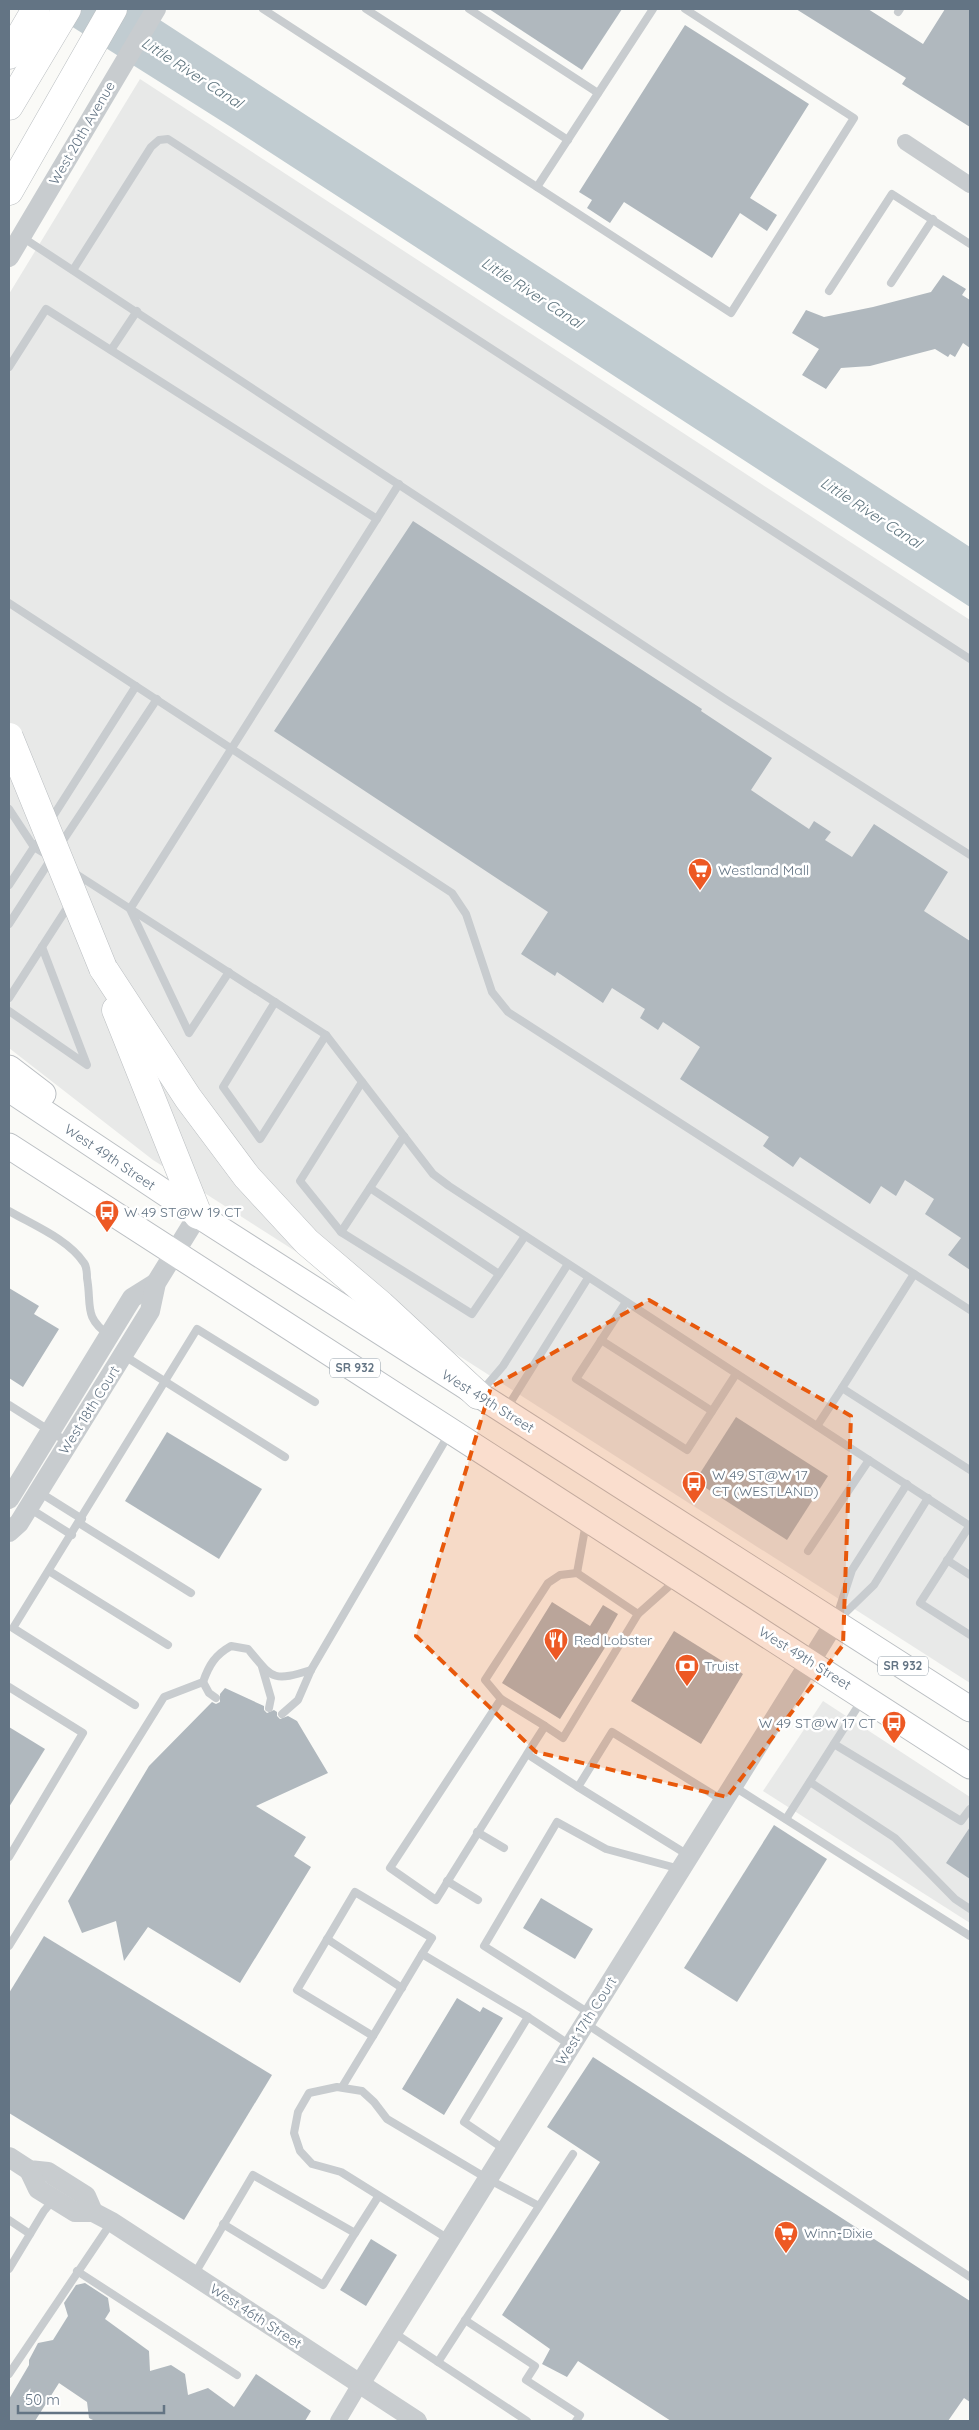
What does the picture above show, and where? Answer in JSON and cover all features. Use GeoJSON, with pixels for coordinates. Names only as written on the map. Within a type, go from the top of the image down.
{"type":"FeatureCollection","features":[{"type":"Feature","properties":{"kind":"highway"},"geometry":{"type":"LineString","coordinates":[[9,55],[36,27],[67,9]]}},
{"type":"Feature","properties":{"kind":"highway"},"geometry":{"type":"LineString","coordinates":[[9,191],[113,9]]}},
{"type":"Feature","properties":{"kind":"highway"},"geometry":{"type":"LineString","coordinates":[[9,106],[36,27]]}},
{"type":"Feature","properties":{"kind":"highway"},"geometry":{"type":"LineString","coordinates":[[9,738],[103,968],[120,1025],[198,1215]]}},
{"type":"Feature","properties":{"kind":"highway"},"geometry":{"type":"LineString","coordinates":[[103,968],[188,1098],[247,1176],[307,1242],[381,1305],[478,1395]]}},
{"type":"Feature","properties":{"kind":"main road"},"geometry":{"type":"LineString","coordinates":[[9,1068],[80,1124],[113,1159]]}},
{"type":"Feature","properties":{"kind":"main road","name":"West 49th Street"},"geometry":{"type":"LineString","coordinates":[[9,1089],[198,1215],[970,1710]]}},
{"type":"Feature","properties":{"kind":"main road","name":"West 49th Street"},"geometry":{"type":"LineString","coordinates":[[9,1146],[452,1430],[678,1578],[865,1696],[970,1766]]}},
{"type":"Feature","properties":{"kind":"street","name":"West 20th Avenue"},"geometry":{"type":"LineString","coordinates":[[9,257],[156,9]]}},
{"type":"Feature","properties":{"kind":"street"},"geometry":{"type":"LineString","coordinates":[[905,142],[970,186]]}},
{"type":"Feature","properties":{"kind":"street","name":"West 18th Court"},"geometry":{"type":"LineString","coordinates":[[9,1532],[19,1523],[150,1311],[156,1283],[198,1215]]}},
{"type":"Feature","properties":{"kind":"street","name":"West 18th Court"},"geometry":{"type":"LineString","coordinates":[[9,1499],[132,1298],[156,1283]]}},
{"type":"Feature","properties":{"kind":"street","name":"West 17th Court"},"geometry":{"type":"LineString","coordinates":[[338,2421],[835,1622]]}},
{"type":"Feature","properties":{"kind":"street","name":"West 46th Street"},"geometry":{"type":"LineString","coordinates":[[9,2157],[29,2170],[48,2172],[86,2196],[93,2212]]}},
{"type":"Feature","properties":{"kind":"street","name":"West 46th Street"},"geometry":{"type":"LineString","coordinates":[[29,2170],[38,2188],[54,2199],[76,2212],[93,2212],[112,2222],[417,2421]]}},
{"type":"Feature","properties":{"kind":"lane"},"geometry":{"type":"LineString","coordinates":[[263,9],[731,313],[854,118],[684,9]]}},
{"type":"Feature","properties":{"kind":"lane"},"geometry":{"type":"LineString","coordinates":[[366,9],[568,140]]}},
{"type":"Feature","properties":{"kind":"lane"},"geometry":{"type":"LineString","coordinates":[[469,9],[598,93]]}},
{"type":"Feature","properties":{"kind":"lane"},"geometry":{"type":"LineString","coordinates":[[537,187],[653,9]]}},
{"type":"Feature","properties":{"kind":"lane"},"geometry":{"type":"LineString","coordinates":[[73,270],[151,147],[160,140],[168,139],[970,659]]}},
{"type":"Feature","properties":{"kind":"lane"},"geometry":{"type":"LineString","coordinates":[[829,291],[892,194],[970,244]]}},
{"type":"Feature","properties":{"kind":"lane"},"geometry":{"type":"LineString","coordinates":[[891,283],[932,219]]}},
{"type":"Feature","properties":{"kind":"lane"},"geometry":{"type":"LineString","coordinates":[[22,237],[725,699],[970,856]]}},
{"type":"Feature","properties":{"kind":"lane"},"geometry":{"type":"LineString","coordinates":[[9,367],[46,309],[377,519]]}},
{"type":"Feature","properties":{"kind":"lane"},"geometry":{"type":"LineString","coordinates":[[111,350],[137,311]]}},
{"type":"Feature","properties":{"kind":"lane"},"geometry":{"type":"LineString","coordinates":[[130,909],[399,484]]}},
{"type":"Feature","properties":{"kind":"lane"},"geometry":{"type":"LineString","coordinates":[[9,602],[452,893],[466,914],[492,992],[508,1012],[970,1310]]}},
{"type":"Feature","properties":{"kind":"lane"},"geometry":{"type":"LineString","coordinates":[[9,885],[136,686]]}},
{"type":"Feature","properties":{"kind":"lane"},"geometry":{"type":"LineString","coordinates":[[9,924],[157,699]]}},
{"type":"Feature","properties":{"kind":"lane"},"geometry":{"type":"LineString","coordinates":[[9,809],[34,847],[326,1035],[433,1174],[588,1278],[970,1525],[920,1603],[970,1635]]}},
{"type":"Feature","properties":{"kind":"lane"},"geometry":{"type":"LineString","coordinates":[[9,998],[86,880]]}},
{"type":"Feature","properties":{"kind":"lane"},"geometry":{"type":"LineString","coordinates":[[130,909],[189,1033],[229,972]]}},
{"type":"Feature","properties":{"kind":"lane"},"geometry":{"type":"LineString","coordinates":[[9,1011],[87,1065],[42,947]]}},
{"type":"Feature","properties":{"kind":"lane"},"geometry":{"type":"LineString","coordinates":[[275,1002],[223,1087],[260,1139],[326,1035]]}},
{"type":"Feature","properties":{"kind":"lane"},"geometry":{"type":"LineString","coordinates":[[362,1082],[300,1181],[341,1232],[472,1314],[525,1236]]}},
{"type":"Feature","properties":{"kind":"lane"},"geometry":{"type":"LineString","coordinates":[[341,1232],[404,1136]]}},
{"type":"Feature","properties":{"kind":"lane"},"geometry":{"type":"LineString","coordinates":[[370,1188],[499,1274]]}},
{"type":"Feature","properties":{"kind":"lane"},"geometry":{"type":"LineString","coordinates":[[9,1211],[66,1245],[85,1264],[89,1288],[90,1316],[100,1329],[109,1335]]}},
{"type":"Feature","properties":{"kind":"lane"},"geometry":{"type":"LineString","coordinates":[[478,1395],[503,1366],[568,1264]]}},
{"type":"Feature","properties":{"kind":"lane"},"geometry":{"type":"LineString","coordinates":[[817,1426],[914,1274]]}},
{"type":"Feature","properties":{"kind":"lane"},"geometry":{"type":"LineString","coordinates":[[504,1411],[588,1278]]}},
{"type":"Feature","properties":{"kind":"lane"},"geometry":{"type":"LineString","coordinates":[[626,1302],[576,1379],[687,1450],[736,1374]]}},
{"type":"Feature","properties":{"kind":"lane"},"geometry":{"type":"LineString","coordinates":[[135,1705],[13,1628],[72,1535],[197,1329],[315,1402]]}},
{"type":"Feature","properties":{"kind":"lane"},"geometry":{"type":"LineString","coordinates":[[601,1340],[712,1412]]}},
{"type":"Feature","properties":{"kind":"lane"},"geometry":{"type":"LineString","coordinates":[[123,1355],[284,1457]]}},
{"type":"Feature","properties":{"kind":"lane"},"geometry":{"type":"LineString","coordinates":[[842,1388],[970,1470]]}},
{"type":"Feature","properties":{"kind":"lane"},"geometry":{"type":"LineString","coordinates":[[9,1405],[69,1443]]}},
{"type":"Feature","properties":{"kind":"lane"},"geometry":{"type":"LineString","coordinates":[[282,1714],[298,1700],[311,1670],[452,1430]]}},
{"type":"Feature","properties":{"kind":"lane"},"geometry":{"type":"LineString","coordinates":[[808,1550],[869,1460]]}},
{"type":"Feature","properties":{"kind":"lane"},"geometry":{"type":"LineString","coordinates":[[835,1622],[852,1570],[907,1484]]}},
{"type":"Feature","properties":{"kind":"lane"},"geometry":{"type":"LineString","coordinates":[[835,1622],[874,1585],[928,1498]]}},
{"type":"Feature","properties":{"kind":"lane"},"geometry":{"type":"LineString","coordinates":[[33,1500],[80,1521],[191,1593]]}},
{"type":"Feature","properties":{"kind":"lane"},"geometry":{"type":"LineString","coordinates":[[33,1500],[72,1535]]}},
{"type":"Feature","properties":{"kind":"lane"},"geometry":{"type":"LineString","coordinates":[[577,1573],[586,1517]]}},
{"type":"Feature","properties":{"kind":"lane"},"geometry":{"type":"LineString","coordinates":[[947,1560],[970,1575]]}},
{"type":"Feature","properties":{"kind":"lane"},"geometry":{"type":"LineString","coordinates":[[48,1571],[168,1645]]}},
{"type":"Feature","properties":{"kind":"lane"},"geometry":{"type":"LineString","coordinates":[[638,1614],[577,1573],[560,1575],[548,1583],[486,1680],[501,1699],[563,1738],[638,1614],[678,1578]]}},
{"type":"Feature","properties":{"kind":"lane"},"geometry":{"type":"LineString","coordinates":[[9,1946],[164,1697],[203,1682],[209,1665],[219,1653],[231,1646],[248,1649],[269,1673],[284,1678],[311,1670]]}},
{"type":"Feature","properties":{"kind":"lane"},"geometry":{"type":"LineString","coordinates":[[262,1667],[270,1698],[269,1708]]}},
{"type":"Feature","properties":{"kind":"lane"},"geometry":{"type":"LineString","coordinates":[[203,1682],[210,1693],[216,1698]]}},
{"type":"Feature","properties":{"kind":"lane"},"geometry":{"type":"LineString","coordinates":[[9,1687],[83,1733],[9,1857]]}},
{"type":"Feature","properties":{"kind":"lane"},"geometry":{"type":"LineString","coordinates":[[786,1819],[865,1696]]}},
{"type":"Feature","properties":{"kind":"lane"},"geometry":{"type":"LineString","coordinates":[[501,1699],[390,1868],[436,1900],[545,1726]]}},
{"type":"Feature","properties":{"kind":"lane"},"geometry":{"type":"LineString","coordinates":[[578,1787],[612,1732],[728,1794],[786,1819],[970,1936]]}},
{"type":"Feature","properties":{"kind":"lane"},"geometry":{"type":"LineString","coordinates":[[834,1744],[961,1821],[970,1809]]}},
{"type":"Feature","properties":{"kind":"lane"},"geometry":{"type":"LineString","coordinates":[[528,1754],[685,1862]]}},
{"type":"Feature","properties":{"kind":"lane"},"geometry":{"type":"LineString","coordinates":[[810,1782],[895,1838],[955,1899],[970,1909]]}},
{"type":"Feature","properties":{"kind":"lane"},"geometry":{"type":"LineString","coordinates":[[685,1862],[606,1849],[557,1822],[484,1946],[588,2019],[970,2277]]}},
{"type":"Feature","properties":{"kind":"lane"},"geometry":{"type":"LineString","coordinates":[[477,1832],[504,1848]]}},
{"type":"Feature","properties":{"kind":"lane"},"geometry":{"type":"LineString","coordinates":[[447,1881],[478,1900]]}},
{"type":"Feature","properties":{"kind":"lane"},"geometry":{"type":"LineString","coordinates":[[342,2087],[373,2036],[402,1988],[422,1954],[432,1938],[355,1892],[297,1990],[373,2036]]}},
{"type":"Feature","properties":{"kind":"lane"},"geometry":{"type":"LineString","coordinates":[[327,1939],[402,1988]]}},
{"type":"Feature","properties":{"kind":"lane"},"geometry":{"type":"LineString","coordinates":[[422,1954],[528,2017],[571,2046]]}},
{"type":"Feature","properties":{"kind":"lane"},"geometry":{"type":"LineString","coordinates":[[506,2150],[464,2122],[528,2017]]}},
{"type":"Feature","properties":{"kind":"lane"},"geometry":{"type":"LineString","coordinates":[[450,2240],[340,2172],[312,2164],[300,2151],[294,2134],[298,2112],[309,2093],[337,2086],[362,2091],[374,2102],[387,2119],[488,2179],[539,2206]]}},
{"type":"Feature","properties":{"kind":"lane"},"geometry":{"type":"LineString","coordinates":[[438,2362],[573,2154]]}},
{"type":"Feature","properties":{"kind":"lane"},"geometry":{"type":"LineString","coordinates":[[194,2275],[253,2176],[355,2233]]}},
{"type":"Feature","properties":{"kind":"lane"},"geometry":{"type":"LineString","coordinates":[[223,2224],[323,2285],[378,2197]]}},
{"type":"Feature","properties":{"kind":"lane"},"geometry":{"type":"LineString","coordinates":[[9,2269],[54,2199]]}},
{"type":"Feature","properties":{"kind":"lane"},"geometry":{"type":"LineString","coordinates":[[9,2220],[30,2234]]}},
{"type":"Feature","properties":{"kind":"lane"},"geometry":{"type":"LineString","coordinates":[[9,2374],[112,2222]]}},
{"type":"Feature","properties":{"kind":"lane"},"geometry":{"type":"LineString","coordinates":[[77,2271],[237,2375]]}},
{"type":"Feature","properties":{"kind":"lane"},"geometry":{"type":"LineString","coordinates":[[465,2320],[535,2366],[526,2380],[580,2415],[576,2421]]}},
{"type":"Feature","properties":{"kind":"lane"},"geometry":{"type":"LineString","coordinates":[[393,2332],[527,2421]]}},
{"type":"Feature","properties":{"kind":"highlighted area"},"geometry":{"type":"Polygon","coordinates":[[[649,1300],[851,1416],[843,1645],[727,1797],[536,1752],[416,1636],[491,1387],[649,1300]]]}},
{"type":"Feature","properties":{"kind":"shaded area"},"geometry":{"type":"Polygon","coordinates":[[[140,79],[970,620],[970,1683],[153,1160],[9,1048],[9,294],[140,79]]]}},
{"type":"Feature","properties":{"kind":"shaded area"},"geometry":{"type":"Polygon","coordinates":[[[823,1701],[970,1797],[970,1923],[763,1791],[823,1701]]]}},
{"type":"Feature","properties":{"kind":"water","name":"Little River Canal"},"geometry":{"type":"Polygon","coordinates":[[[44,9],[143,9],[970,547],[970,607],[231,127],[44,9]]]}},
{"type":"Feature","properties":{"kind":"building"},"geometry":{"type":"Polygon","coordinates":[[[489,9],[622,9],[582,70],[489,9]]]}},
{"type":"Feature","properties":{"kind":"building"},"geometry":{"type":"Polygon","coordinates":[[[796,9],[868,9],[923,44],[945,9],[970,9],[970,127],[902,84],[906,78],[796,9]]]}},
{"type":"Feature","properties":{"kind":"building"},"geometry":{"type":"Polygon","coordinates":[[[685,25],[809,104],[750,198],[777,215],[767,231],[740,213],[712,258],[624,202],[610,223],[587,208],[592,200],[579,192],[685,25]]]}},
{"type":"Feature","properties":{"kind":"building"},"geometry":{"type":"Polygon","coordinates":[[[943,275],[966,289],[962,295],[970,300],[970,348],[963,343],[955,357],[950,354],[948,357],[935,349],[870,366],[841,368],[826,389],[802,375],[819,349],[792,333],[806,310],[824,317],[873,307],[931,292],[943,275]]]}},
{"type":"Feature","properties":{"kind":"building","name":"Westland Mall"},"geometry":{"type":"Polygon","coordinates":[[[413,521],[702,709],[701,711],[772,758],[751,790],[809,829],[814,821],[831,832],[825,840],[852,857],[874,824],[948,872],[924,911],[970,941],[970,1270],[948,1255],[961,1238],[925,1214],[934,1199],[905,1180],[896,1196],[881,1186],[870,1204],[800,1157],[793,1167],[763,1146],[769,1137],[680,1079],[700,1047],[663,1022],[658,1030],[640,1018],[645,1009],[612,988],[603,1003],[557,972],[555,976],[521,954],[548,912],[274,731],[413,521]]]}},
{"type":"Feature","properties":{"kind":"building"},"geometry":{"type":"Polygon","coordinates":[[[9,1288],[39,1306],[34,1314],[59,1329],[23,1387],[9,1378],[9,1288]]]}},
{"type":"Feature","properties":{"kind":"building"},"geometry":{"type":"Polygon","coordinates":[[[736,1417],[828,1476],[787,1540],[695,1481],[736,1417]]]}},
{"type":"Feature","properties":{"kind":"building"},"geometry":{"type":"Polygon","coordinates":[[[167,1432],[262,1489],[219,1559],[125,1501],[167,1432]]]}},
{"type":"Feature","properties":{"kind":"building","name":"Red Lobster"},"geometry":{"type":"Polygon","coordinates":[[[552,1602],[590,1626],[603,1605],[618,1614],[606,1635],[611,1638],[560,1719],[502,1683],[552,1602]]]}},
{"type":"Feature","properties":{"kind":"building","name":"Truist"},"geometry":{"type":"Polygon","coordinates":[[[674,1631],[743,1674],[701,1744],[631,1701],[674,1631]]]}},
{"type":"Feature","properties":{"kind":"building"},"geometry":{"type":"Polygon","coordinates":[[[225,1688],[264,1706],[264,1710],[267,1713],[274,1710],[280,1719],[288,1716],[297,1721],[328,1773],[256,1806],[306,1837],[294,1856],[311,1867],[240,1983],[148,1927],[124,1961],[116,1921],[82,1933],[68,1901],[149,1766],[212,1702],[216,1704],[220,1702],[220,1694],[225,1688]]]}},
{"type":"Feature","properties":{"kind":"building"},"geometry":{"type":"Polygon","coordinates":[[[9,1727],[45,1749],[9,1807],[9,1727]]]}},
{"type":"Feature","properties":{"kind":"building"},"geometry":{"type":"Polygon","coordinates":[[[774,1825],[827,1859],[737,2002],[684,1968],[774,1825]]]}},
{"type":"Feature","properties":{"kind":"building"},"geometry":{"type":"Polygon","coordinates":[[[970,1827],[970,1879],[946,1863],[970,1827]]]}},
{"type":"Feature","properties":{"kind":"building"},"geometry":{"type":"Polygon","coordinates":[[[541,1898],[593,1929],[575,1959],[523,1928],[541,1898]]]}},
{"type":"Feature","properties":{"kind":"building"},"geometry":{"type":"Polygon","coordinates":[[[44,1936],[272,2075],[184,2220],[9,2113],[9,1993],[44,1936]]]}},
{"type":"Feature","properties":{"kind":"building"},"geometry":{"type":"Polygon","coordinates":[[[457,1998],[480,2012],[483,2007],[503,2018],[444,2115],[402,2089],[457,1998]]]}},
{"type":"Feature","properties":{"kind":"building"},"geometry":{"type":"Polygon","coordinates":[[[593,2057],[970,2301],[970,2402],[964,2398],[948,2421],[671,2421],[578,2361],[567,2377],[542,2364],[550,2349],[502,2315],[600,2162],[547,2127],[593,2057]]]}},
{"type":"Feature","properties":{"kind":"building"},"geometry":{"type":"Polygon","coordinates":[[[371,2239],[397,2255],[366,2306],[340,2290],[371,2239]]]}},
{"type":"Feature","properties":{"kind":"building"},"geometry":{"type":"Polygon","coordinates":[[[85,2283],[108,2298],[110,2311],[105,2319],[149,2351],[150,2371],[171,2365],[185,2374],[188,2395],[208,2388],[234,2407],[256,2374],[311,2411],[305,2421],[95,2421],[89,2418],[87,2402],[59,2383],[35,2421],[9,2421],[9,2399],[29,2365],[29,2360],[38,2343],[53,2340],[68,2316],[64,2303],[76,2285],[85,2283]]]}},
{"type":"Feature","properties":{"kind":"place","name":"Westland Mall"},"geometry":{"type":"Point","coordinates":[700,891]}},
{"type":"Feature","properties":{"kind":"place","name":"W 49 ST@W 19 CT"},"geometry":{"type":"Point","coordinates":[107,1233]}},
{"type":"Feature","properties":{"kind":"place","name":"W 49 ST@W 17 CT (WESTLAND)"},"geometry":{"type":"Point","coordinates":[694,1504]}},
{"type":"Feature","properties":{"kind":"place","name":"Red Lobster"},"geometry":{"type":"Point","coordinates":[556,1661]}},
{"type":"Feature","properties":{"kind":"place","name":"Truist"},"geometry":{"type":"Point","coordinates":[687,1687]}},
{"type":"Feature","properties":{"kind":"place","name":"W 49 ST@W 17 CT"},"geometry":{"type":"Point","coordinates":[894,1744]}},
{"type":"Feature","properties":{"kind":"place","name":"Winn-Dixie"},"geometry":{"type":"Point","coordinates":[786,2254]}}]}
